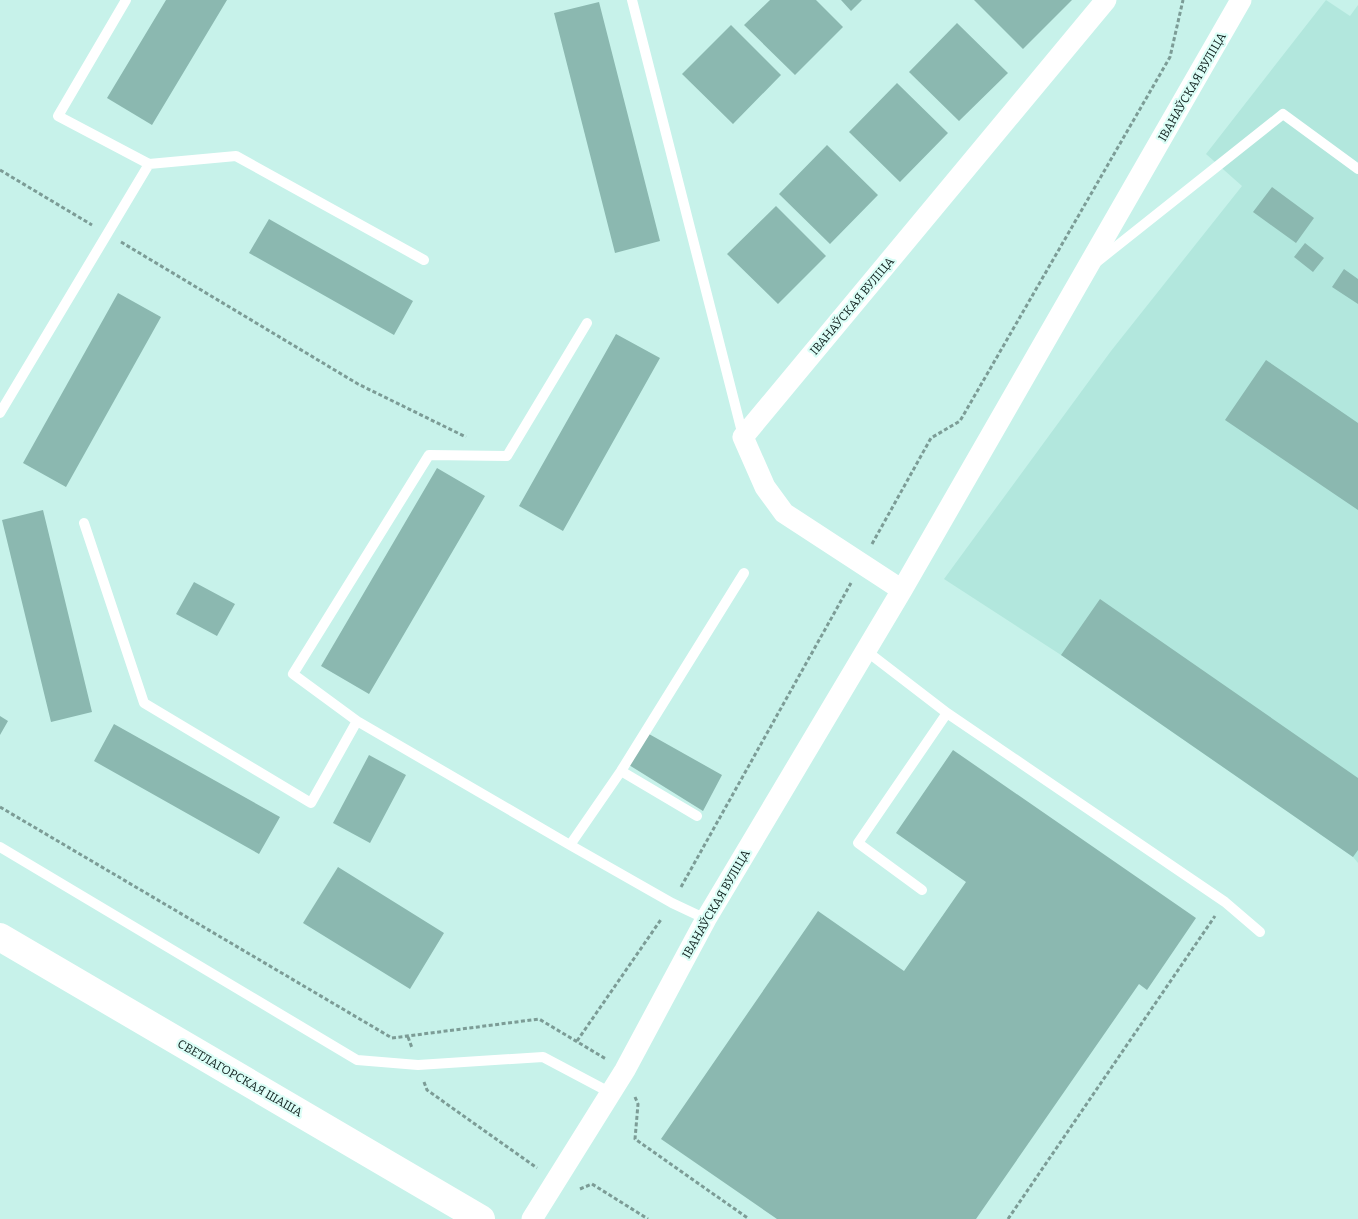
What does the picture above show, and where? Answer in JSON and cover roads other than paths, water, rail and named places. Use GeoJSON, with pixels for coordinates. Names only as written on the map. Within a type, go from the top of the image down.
{"type":"FeatureCollection","features":[{"type":"Feature","properties":{"kind":"main road","name":"СВЕТЛАГОРСКАЯ ШАША"},"geometry":{"type":"LineString","coordinates":[[0,936],[481,1219]]}},
{"type":"Feature","properties":{"kind":"street","name":"ІВАНАЎСКАЯ ВУЛІЦА"},"geometry":{"type":"LineString","coordinates":[[743,437],[1106,0]]}},
{"type":"Feature","properties":{"kind":"street","name":"ІВАНАЎСКАЯ ВУЛІЦА"},"geometry":{"type":"LineString","coordinates":[[532,1219],[625,1070],[706,918],[902,590],[1089,268],[1241,0]]}},
{"type":"Feature","properties":{"kind":"street"},"geometry":{"type":"LineString","coordinates":[[743,437],[765,487],[784,513],[862,562],[902,590]]}},
{"type":"Feature","properties":{"kind":"lane"},"geometry":{"type":"LineString","coordinates":[[126,0],[58,116],[149,164],[236,156],[424,260]]}},
{"type":"Feature","properties":{"kind":"lane"},"geometry":{"type":"LineString","coordinates":[[632,0],[743,437]]}},
{"type":"Feature","properties":{"kind":"lane"},"geometry":{"type":"LineString","coordinates":[[1089,268],[1283,114],[1358,170]]}},
{"type":"Feature","properties":{"kind":"lane"},"geometry":{"type":"LineString","coordinates":[[0,413],[149,164]]}},
{"type":"Feature","properties":{"kind":"lane"},"geometry":{"type":"LineString","coordinates":[[587,323],[506,456],[429,455],[293,674],[357,722],[672,903],[706,918]]}},
{"type":"Feature","properties":{"kind":"lane"},"geometry":{"type":"LineString","coordinates":[[84,523],[144,703],[311,802],[357,722]]}},
{"type":"Feature","properties":{"kind":"lane"},"geometry":{"type":"LineString","coordinates":[[570,845],[621,771],[744,573]]}},
{"type":"Feature","properties":{"kind":"lane"},"geometry":{"type":"LineString","coordinates":[[865,650],[947,714],[1225,902],[1260,932]]}},
{"type":"Feature","properties":{"kind":"lane"},"geometry":{"type":"LineString","coordinates":[[922,890],[858,843],[947,714]]}},
{"type":"Feature","properties":{"kind":"lane"},"geometry":{"type":"LineString","coordinates":[[621,771],[697,816]]}},
{"type":"Feature","properties":{"kind":"lane"},"geometry":{"type":"LineString","coordinates":[[0,847],[357,1060],[418,1065],[543,1057],[611,1093]]}}]}
